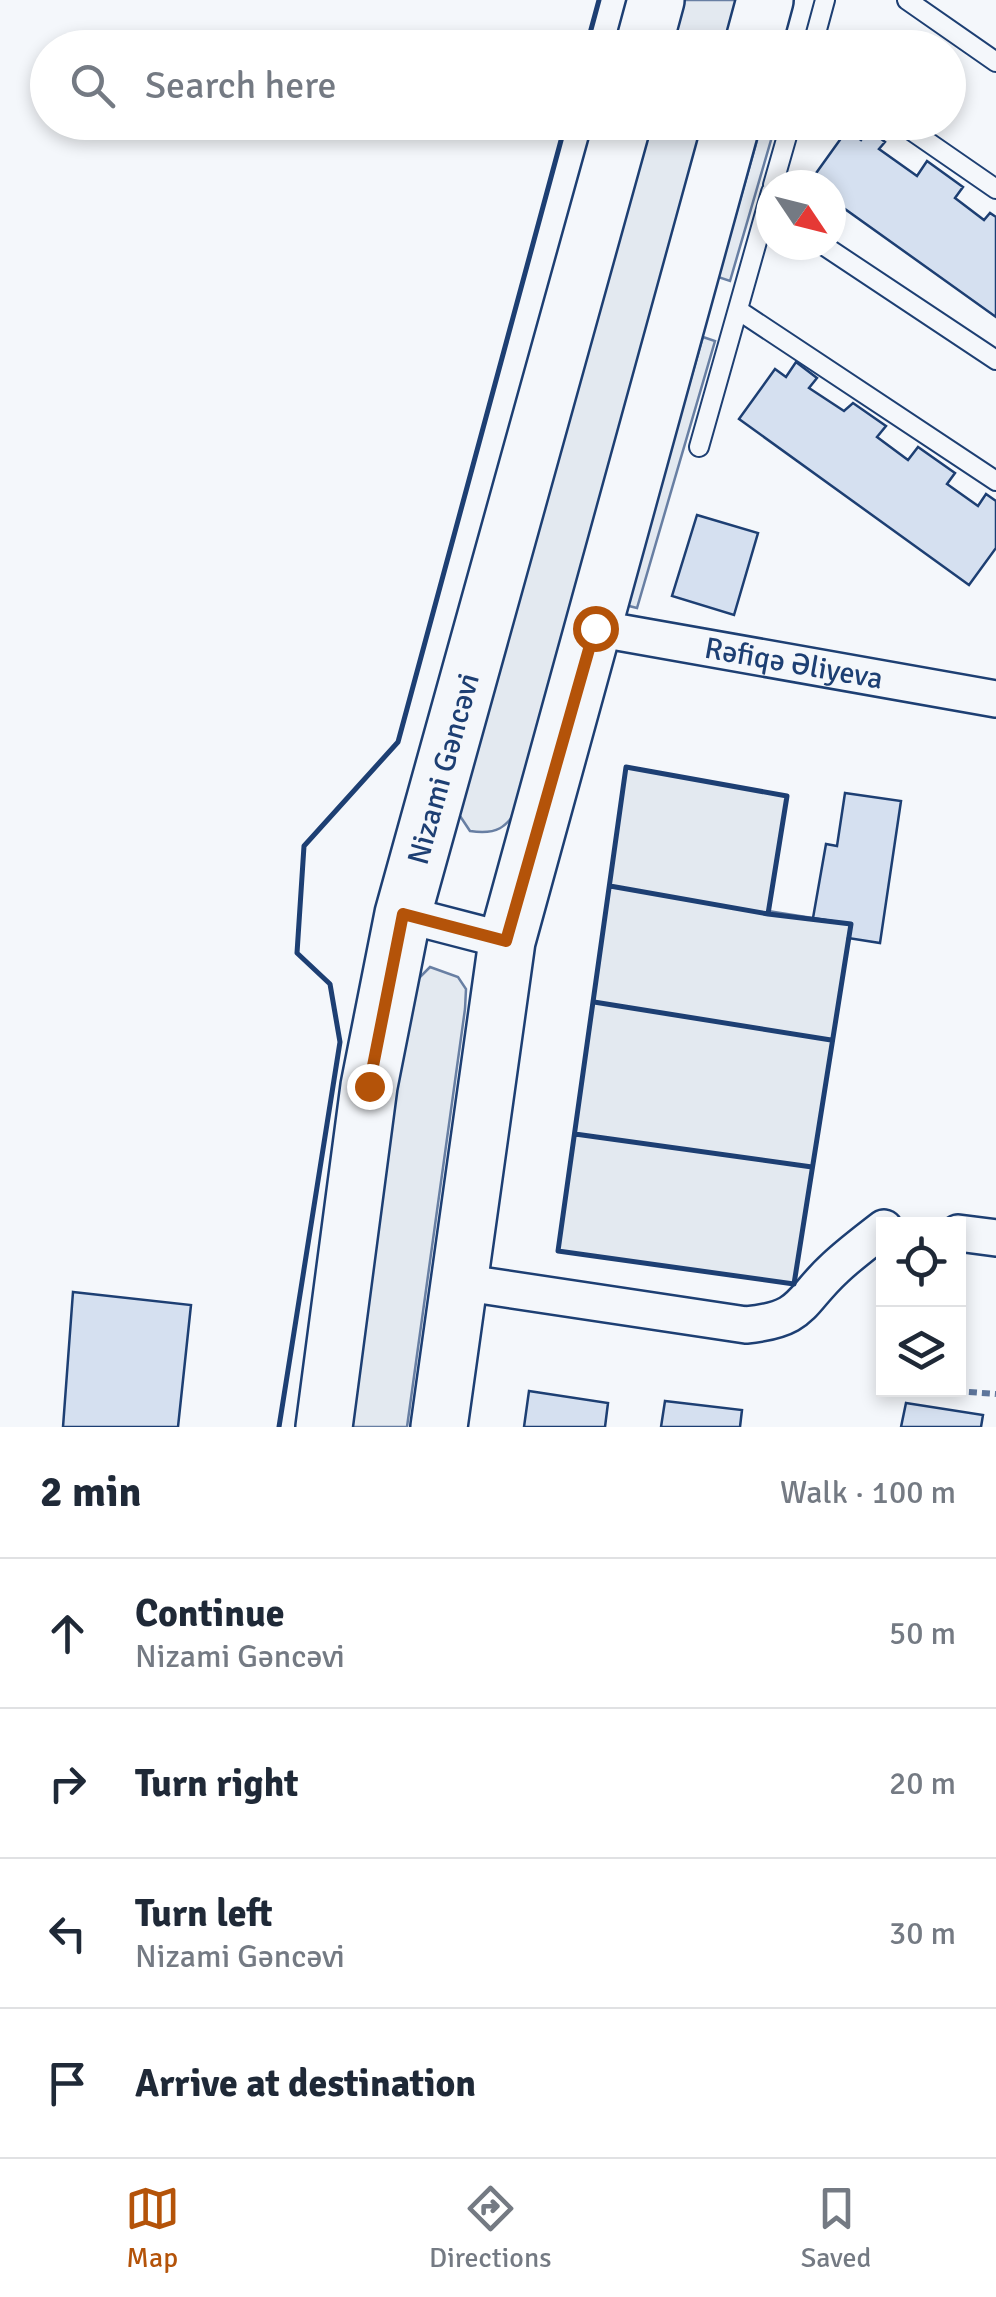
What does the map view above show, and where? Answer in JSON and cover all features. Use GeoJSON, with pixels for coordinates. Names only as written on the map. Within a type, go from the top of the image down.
{"type":"FeatureCollection","features":[{"type":"Feature","properties":{"kind":"main road"},"geometry":{"type":"LineString","coordinates":[[648,30],[656,0]]}},
{"type":"Feature","properties":{"kind":"main road"},"geometry":{"type":"LineString","coordinates":[[757,30],[765,0]]}},
{"type":"Feature","properties":{"kind":"main road","name":"Nizami Gəncəvi"},"geometry":{"type":"LineString","coordinates":[[324,1427],[369,1086],[403,914],[618,140]]}},
{"type":"Feature","properties":{"kind":"main road"},"geometry":{"type":"LineString","coordinates":[[439,1427],[506,941],[727,140]]}},
{"type":"Feature","properties":{"kind":"street","name":"Rəfiqə Əliyeva"},"geometry":{"type":"LineString","coordinates":[[595,628],[996,699]]}},
{"type":"Feature","properties":{"kind":"street"},"geometry":{"type":"LineString","coordinates":[[403,914],[506,941]]}},
{"type":"Feature","properties":{"kind":"street"},"geometry":{"type":"LineString","coordinates":[[460,1282],[746,1325],[774,1322],[802,1308],[831,1271],[876,1234]]}},
{"type":"Feature","properties":{"kind":"street"},"geometry":{"type":"LineString","coordinates":[[966,1234],[996,1238]]}},
{"type":"Feature","properties":{"kind":"lane"},"geometry":{"type":"LineString","coordinates":[[817,30],[825,0]]}},
{"type":"Feature","properties":{"kind":"lane"},"geometry":{"type":"LineString","coordinates":[[906,0],[950,30]]}},
{"type":"Feature","properties":{"kind":"lane"},"geometry":{"type":"LineString","coordinates":[[966,41],[996,62]]}},
{"type":"Feature","properties":{"kind":"lane"},"geometry":{"type":"LineString","coordinates":[[778,170],[786,140]]}},
{"type":"Feature","properties":{"kind":"lane"},"geometry":{"type":"LineString","coordinates":[[925,140],[996,189]]}},
{"type":"Feature","properties":{"kind":"lane"},"geometry":{"type":"LineString","coordinates":[[699,447],[756,248]]}},
{"type":"Feature","properties":{"kind":"lane"},"geometry":{"type":"LineString","coordinates":[[846,260],[996,360]]}},
{"type":"Feature","properties":{"kind":"lane"},"geometry":{"type":"LineString","coordinates":[[738,310],[996,480]]}},
{"type":"Feature","properties":{"kind":"path"},"geometry":{"type":"LineString","coordinates":[[966,1392],[996,1394]]}},
{"type":"Feature","properties":{"kind":"shaded area"},"geometry":{"type":"Polygon","coordinates":[[[672,0],[741,0],[733,30],[664,30],[672,0]]]}},
{"type":"Feature","properties":{"kind":"shaded area"},"geometry":{"type":"Polygon","coordinates":[[[635,140],[703,140],[520,806],[500,828],[487,832],[470,831],[458,813],[635,140]]]}},
{"type":"Feature","properties":{"kind":"shaded area"},"geometry":{"type":"Polygon","coordinates":[[[757,140],[771,140],[762,170],[756,170],[756,192],[730,281],[718,277],[757,140]]]}},
{"type":"Feature","properties":{"kind":"shaded area"},"geometry":{"type":"Polygon","coordinates":[[[703,337],[715,341],[637,608],[625,605],[703,337]]]}},
{"type":"Feature","properties":{"kind":"shaded area"},"geometry":{"type":"Polygon","coordinates":[[[626,767],[787,796],[768,911],[851,924],[794,1284],[558,1251],[626,767]]]}},
{"type":"Feature","properties":{"kind":"shaded area"},"geometry":{"type":"Polygon","coordinates":[[[430,967],[458,977],[466,989],[465,1009],[407,1427],[343,1427],[404,993],[430,967]]]}},
{"type":"Feature","properties":{"kind":"building"},"geometry":{"type":"Polygon","coordinates":[[[840,140],[883,140],[885,142],[879,149],[917,176],[927,161],[963,187],[955,198],[984,220],[990,213],[996,217],[996,317],[846,210],[846,170],[818,170],[840,140]]]}},
{"type":"Feature","properties":{"kind":"building"},"geometry":{"type":"Polygon","coordinates":[[[796,362],[817,378],[809,388],[844,411],[853,403],[886,426],[877,437],[908,460],[918,447],[955,473],[947,484],[978,506],[986,494],[996,501],[996,548],[969,585],[739,419],[775,369],[786,377],[796,362]]]}},
{"type":"Feature","properties":{"kind":"building"},"geometry":{"type":"Polygon","coordinates":[[[697,515],[758,533],[734,615],[672,596],[697,515]]]}},
{"type":"Feature","properties":{"kind":"building"},"geometry":{"type":"Polygon","coordinates":[[[845,793],[901,801],[880,943],[848,938],[851,924],[813,918],[826,844],[837,846],[845,793]]]}},
{"type":"Feature","properties":{"kind":"building"},"geometry":{"type":"Polygon","coordinates":[[[73,1292],[191,1305],[178,1427],[63,1427],[73,1292]]]}},
{"type":"Feature","properties":{"kind":"building"},"geometry":{"type":"Polygon","coordinates":[[[529,1391],[608,1403],[605,1427],[524,1427],[529,1391]]]}},
{"type":"Feature","properties":{"kind":"building"},"geometry":{"type":"Polygon","coordinates":[[[665,1401],[742,1410],[740,1427],[661,1427],[665,1401]]]}},
{"type":"Feature","properties":{"kind":"building"},"geometry":{"type":"Polygon","coordinates":[[[906,1403],[983,1415],[981,1427],[901,1427],[906,1403]]]}},
{"type":"Feature","properties":{"kind":"wall"},"geometry":{"type":"LineString","coordinates":[[591,30],[599,0]]}},
{"type":"Feature","properties":{"kind":"wall"},"geometry":{"type":"LineString","coordinates":[[279,1427],[340,1042],[330,984],[297,953],[304,846],[398,742],[561,140]]}},
{"type":"Feature","properties":{"kind":"wall"},"geometry":{"type":"LineString","coordinates":[[626,767],[787,796],[768,914],[851,924],[794,1284],[558,1251],[626,767]]}},
{"type":"Feature","properties":{"kind":"wall"},"geometry":{"type":"LineString","coordinates":[[610,886],[768,914]]}},
{"type":"Feature","properties":{"kind":"wall"},"geometry":{"type":"LineString","coordinates":[[594,1002],[831,1040]]}},
{"type":"Feature","properties":{"kind":"wall"},"geometry":{"type":"LineString","coordinates":[[575,1134],[812,1167]]}},
{"type":"Feature","properties":{"kind":"route"},"geometry":{"type":"LineString","coordinates":[[369,1086],[403,914],[506,941],[595,628]]}}]}
